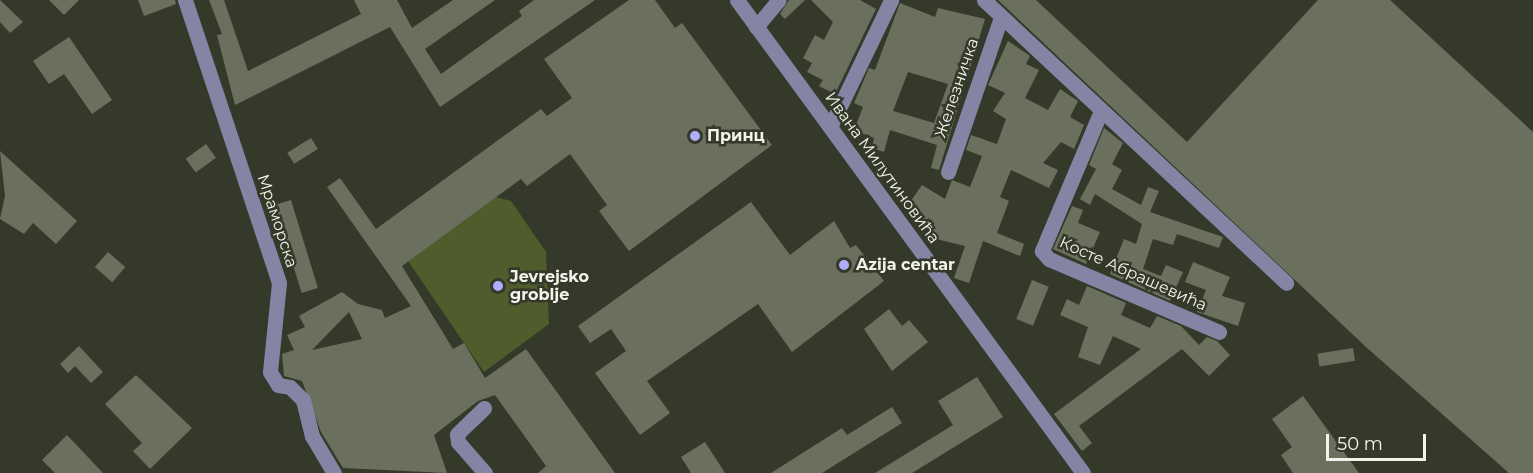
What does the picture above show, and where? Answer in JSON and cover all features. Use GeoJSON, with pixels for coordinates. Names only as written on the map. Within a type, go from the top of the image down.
{"type":"FeatureCollection","features":[{"type":"Feature","properties":{"kind":"street","name":"Мраморска"},"geometry":{"type":"LineString","coordinates":[[185,0],[279,283],[270,372],[278,385],[290,387],[303,400],[312,436],[334,473]]}},
{"type":"Feature","properties":{"kind":"street","name":"Ивана Милутиновића"},"geometry":{"type":"LineString","coordinates":[[737,0],[1083,473]]}},
{"type":"Feature","properties":{"kind":"street"},"geometry":{"type":"LineString","coordinates":[[756,27],[779,0]]}},
{"type":"Feature","properties":{"kind":"street"},"geometry":{"type":"LineString","coordinates":[[830,127],[891,0]]}},
{"type":"Feature","properties":{"kind":"street"},"geometry":{"type":"LineString","coordinates":[[984,0],[1286,283]]}},
{"type":"Feature","properties":{"kind":"street","name":"Железничка"},"geometry":{"type":"LineString","coordinates":[[948,172],[1001,17]]}},
{"type":"Feature","properties":{"kind":"street","name":"Косте Абрашевића"},"geometry":{"type":"LineString","coordinates":[[1101,111],[1042,251],[1049,259],[1220,332]]}},
{"type":"Feature","properties":{"kind":"street"},"geometry":{"type":"LineString","coordinates":[[484,408],[457,434],[458,442],[485,473]]}},
{"type":"Feature","properties":{"kind":"green space"},"geometry":{"type":"Polygon","coordinates":[[[496,197],[511,201],[546,252],[549,324],[484,372],[408,261],[496,197]]]}},
{"type":"Feature","properties":{"kind":"building"},"geometry":{"type":"Polygon","coordinates":[[[0,0],[23,22],[10,33],[0,22],[0,0]]]}},
{"type":"Feature","properties":{"kind":"building"},"geometry":{"type":"Polygon","coordinates":[[[49,0],[79,0],[64,15],[49,0]]]}},
{"type":"Feature","properties":{"kind":"building"},"geometry":{"type":"Polygon","coordinates":[[[138,0],[175,0],[176,4],[144,16],[138,0]]]}},
{"type":"Feature","properties":{"kind":"building"},"geometry":{"type":"Polygon","coordinates":[[[209,0],[224,0],[248,71],[361,14],[354,0],[397,0],[412,28],[453,0],[495,0],[425,49],[441,74],[522,16],[519,11],[534,0],[595,0],[440,107],[390,27],[235,105],[217,35],[222,34],[209,0]]]}},
{"type":"Feature","properties":{"kind":"building"},"geometry":{"type":"Polygon","coordinates":[[[629,0],[655,0],[675,28],[682,23],[772,145],[629,251],[599,211],[607,205],[570,154],[527,186],[521,179],[402,266],[453,349],[464,343],[485,378],[526,349],[615,473],[538,473],[546,466],[495,395],[478,401],[434,435],[447,473],[343,468],[321,432],[302,381],[284,376],[282,354],[294,350],[287,335],[305,327],[299,316],[342,292],[358,304],[382,310],[385,318],[411,306],[327,187],[340,178],[376,229],[541,109],[547,116],[572,98],[544,59],[629,0]],[[349,312],[312,350],[362,339],[349,312]]]}},
{"type":"Feature","properties":{"kind":"building"},"geometry":{"type":"Polygon","coordinates":[[[789,0],[805,0],[785,19],[780,14],[789,0]]]}},
{"type":"Feature","properties":{"kind":"building"},"geometry":{"type":"Polygon","coordinates":[[[811,0],[860,0],[876,9],[835,94],[819,86],[823,80],[807,72],[812,63],[803,58],[815,35],[824,40],[833,22],[811,0]]]}},
{"type":"Feature","properties":{"kind":"building"},"geometry":{"type":"Polygon","coordinates":[[[998,0],[1036,0],[1187,142],[1318,0],[1390,0],[1533,132],[1533,473],[1509,473],[1366,347],[998,0]]]}},
{"type":"Feature","properties":{"kind":"building"},"geometry":{"type":"Polygon","coordinates":[[[900,3],[935,17],[938,8],[985,19],[939,170],[931,168],[937,145],[890,130],[884,152],[872,148],[874,138],[854,130],[863,107],[854,103],[869,68],[875,70],[900,3]],[[908,72],[893,111],[934,123],[948,84],[908,72]]]}},
{"type":"Feature","properties":{"kind":"building"},"geometry":{"type":"Polygon","coordinates":[[[69,37],[112,100],[92,114],[64,74],[49,84],[33,61],[69,37]]]}},
{"type":"Feature","properties":{"kind":"building"},"geometry":{"type":"Polygon","coordinates":[[[1008,41],[1030,56],[1026,64],[1039,70],[1025,98],[1048,110],[1060,89],[1078,101],[1070,117],[1084,125],[1074,149],[1061,142],[1043,163],[1058,170],[1049,188],[1011,170],[1000,197],[1009,201],[997,233],[1024,244],[1020,256],[983,241],[969,283],[954,278],[965,246],[932,238],[933,233],[916,220],[921,214],[908,205],[922,185],[945,199],[952,180],[970,187],[982,156],[966,150],[971,135],[997,144],[1006,119],[993,111],[1005,93],[988,85],[1008,41]]]}},
{"type":"Feature","properties":{"kind":"building"},"geometry":{"type":"Polygon","coordinates":[[[1104,128],[1123,143],[1112,164],[1122,170],[1112,189],[1141,205],[1148,187],[1159,191],[1150,212],[1223,237],[1219,248],[1177,234],[1173,245],[1153,239],[1143,269],[1161,276],[1166,265],[1183,272],[1170,301],[1110,274],[1124,239],[1136,244],[1142,224],[1095,194],[1090,205],[1080,199],[1096,169],[1089,165],[1104,128]]]}},
{"type":"Feature","properties":{"kind":"building"},"geometry":{"type":"Polygon","coordinates":[[[311,138],[318,149],[294,164],[287,153],[311,138]]]}},
{"type":"Feature","properties":{"kind":"building"},"geometry":{"type":"Polygon","coordinates":[[[206,144],[216,158],[196,172],[186,159],[206,144]]]}},
{"type":"Feature","properties":{"kind":"building"},"geometry":{"type":"Polygon","coordinates":[[[0,151],[77,221],[56,244],[33,223],[24,234],[0,219],[5,196],[0,151]]]}},
{"type":"Feature","properties":{"kind":"building"},"geometry":{"type":"Polygon","coordinates":[[[291,200],[318,288],[302,293],[275,205],[291,200]]]}},
{"type":"Feature","properties":{"kind":"building"},"geometry":{"type":"Polygon","coordinates":[[[751,202],[790,255],[834,221],[850,248],[856,245],[884,281],[792,352],[758,304],[647,381],[670,413],[640,435],[595,373],[626,351],[611,329],[590,343],[578,326],[751,202]]]}},
{"type":"Feature","properties":{"kind":"building"},"geometry":{"type":"Polygon","coordinates":[[[1072,206],[1083,210],[1078,223],[1100,232],[1086,264],[1053,249],[1072,206]]]}},
{"type":"Feature","properties":{"kind":"building"},"geometry":{"type":"Polygon","coordinates":[[[108,252],[125,267],[112,282],[95,267],[108,252]]]}},
{"type":"Feature","properties":{"kind":"building"},"geometry":{"type":"Polygon","coordinates":[[[1193,262],[1230,277],[1222,296],[1245,303],[1238,326],[1197,312],[1206,290],[1185,282],[1193,262]]]}},
{"type":"Feature","properties":{"kind":"building"},"geometry":{"type":"Polygon","coordinates":[[[1032,280],[1049,287],[1033,326],[1016,319],[1032,280]]]}},
{"type":"Feature","properties":{"kind":"building"},"geometry":{"type":"Polygon","coordinates":[[[1087,286],[1126,303],[1121,315],[1150,328],[1157,316],[1181,326],[1199,345],[1207,337],[1217,341],[1230,355],[1209,376],[1182,349],[1079,426],[1092,443],[1082,451],[1054,414],[1141,349],[1113,336],[1100,365],[1078,357],[1088,327],[1060,315],[1067,299],[1079,305],[1087,286]]]}},
{"type":"Feature","properties":{"kind":"building"},"geometry":{"type":"Polygon","coordinates":[[[889,309],[902,326],[909,320],[928,342],[892,371],[864,329],[889,309]]]}},
{"type":"Feature","properties":{"kind":"building"},"geometry":{"type":"Polygon","coordinates":[[[79,346],[103,372],[91,383],[75,366],[68,373],[60,364],[79,346]]]}},
{"type":"Feature","properties":{"kind":"building"},"geometry":{"type":"Polygon","coordinates":[[[1353,348],[1355,361],[1319,366],[1317,354],[1353,348]]]}},
{"type":"Feature","properties":{"kind":"building"},"geometry":{"type":"Polygon","coordinates":[[[136,375],[192,428],[150,469],[133,451],[142,443],[105,404],[136,375]]]}},
{"type":"Feature","properties":{"kind":"building"},"geometry":{"type":"Polygon","coordinates":[[[977,377],[1003,417],[912,473],[875,473],[953,425],[938,401],[977,377]]]}},
{"type":"Feature","properties":{"kind":"building"},"geometry":{"type":"Polygon","coordinates":[[[1303,396],[1359,473],[1293,473],[1281,455],[1292,447],[1272,419],[1303,396]]]}},
{"type":"Feature","properties":{"kind":"building"},"geometry":{"type":"Polygon","coordinates":[[[892,407],[902,423],[822,473],[771,473],[842,428],[847,435],[892,407]]]}},
{"type":"Feature","properties":{"kind":"building"},"geometry":{"type":"Polygon","coordinates":[[[67,435],[103,473],[55,473],[42,460],[67,435]]]}},
{"type":"Feature","properties":{"kind":"building"},"geometry":{"type":"Polygon","coordinates":[[[705,442],[725,473],[691,473],[681,457],[705,442]]]}},
{"type":"Feature","properties":{"kind":"place","name":"Принц"},"geometry":{"type":"Point","coordinates":[695,136]}},
{"type":"Feature","properties":{"kind":"place","name":"Azija centar"},"geometry":{"type":"Point","coordinates":[844,265]}},
{"type":"Feature","properties":{"kind":"place","name":"Jevrejsko groblje"},"geometry":{"type":"Point","coordinates":[498,286]}}]}
